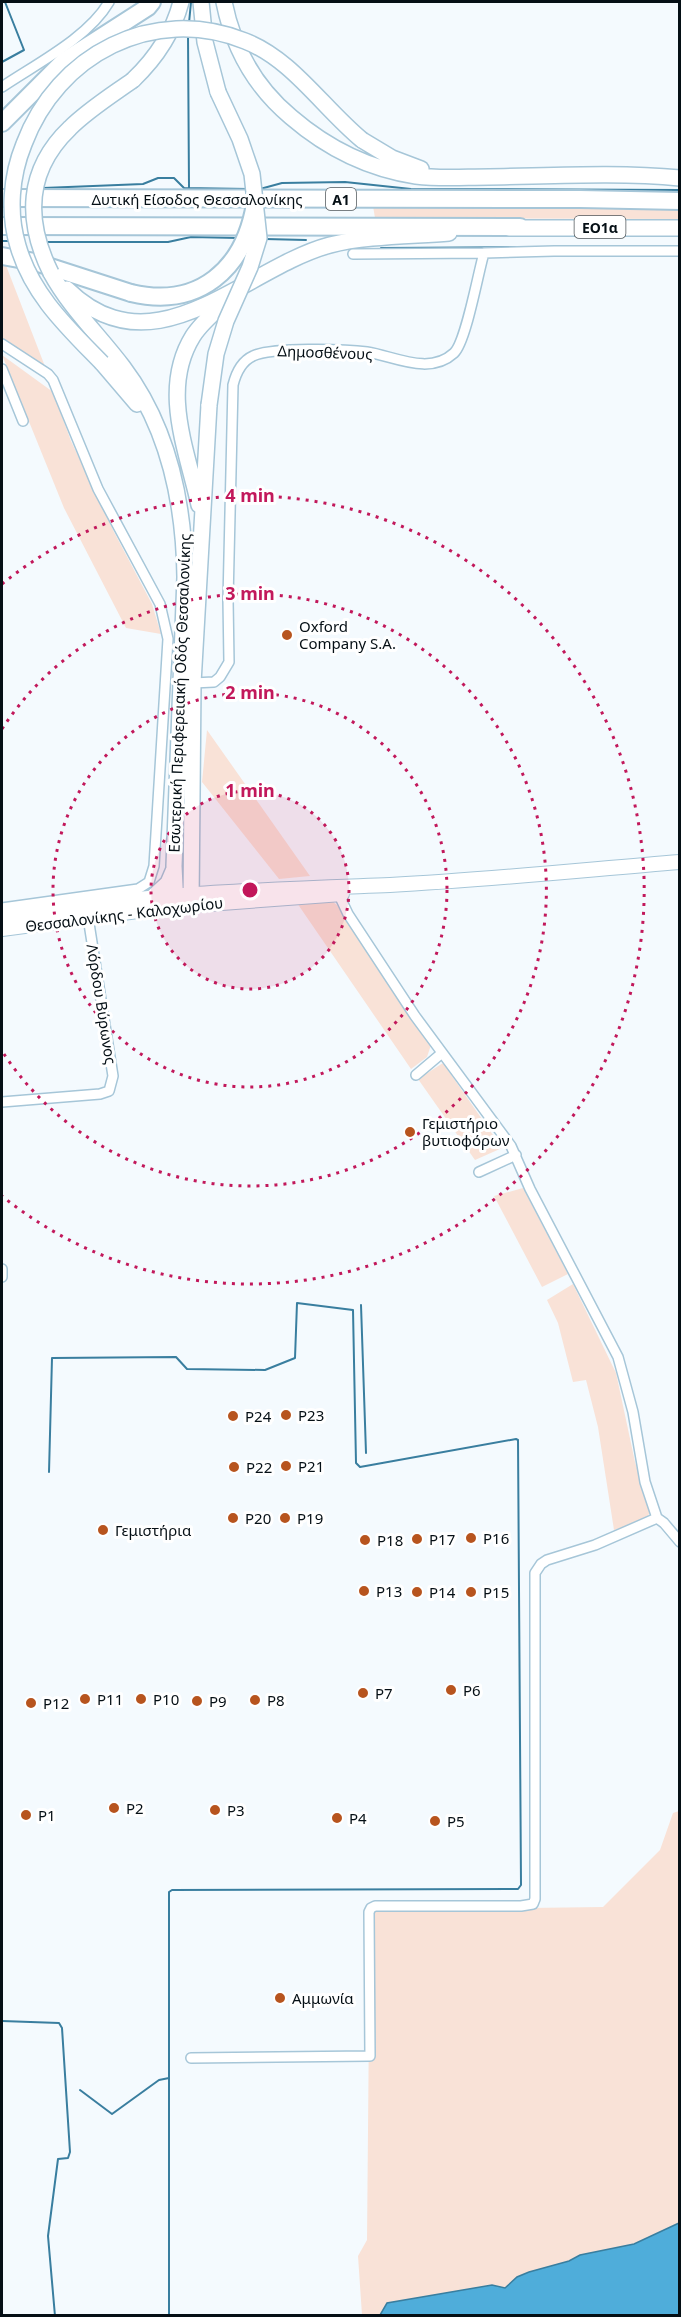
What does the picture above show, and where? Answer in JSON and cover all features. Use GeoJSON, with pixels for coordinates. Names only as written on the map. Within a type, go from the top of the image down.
{"type":"FeatureCollection","features":[{"type":"Feature","properties":{"kind":"highway"},"geometry":{"type":"LineString","coordinates":[[2,123],[64,61],[141,12],[152,2]]}},
{"type":"Feature","properties":{"kind":"highway","name":"Εσωτερική Περιφερειακή Οδός Θεσσαλονίκης"},"geometry":{"type":"LineString","coordinates":[[181,2],[174,23],[160,48],[132,80],[70,127],[57,142],[42,168],[35,190],[33,221],[39,247],[60,289],[139,390],[149,408],[174,474],[185,535],[174,866],[184,899]]}},
{"type":"Feature","properties":{"kind":"highway","name":"Εσωτερική Περιφερειακή Οδός Θεσσαλονίκης"},"geometry":{"type":"LineString","coordinates":[[184,899],[193,683],[209,405],[216,354],[222,332],[250,267],[259,238],[255,189],[248,159],[218,92],[202,26],[201,2]]}},
{"type":"Feature","properties":{"kind":"highway"},"geometry":{"type":"LineString","coordinates":[[224,2],[236,43],[254,77],[281,109],[307,131],[330,146],[387,169],[430,177],[639,175],[680,178]]}},
{"type":"Feature","properties":{"kind":"highway"},"geometry":{"type":"LineString","coordinates":[[163,443],[130,395],[46,303],[30,278],[12,217],[19,157],[33,120],[56,87],[70,73],[110,46],[141,34],[181,30],[222,34],[247,41],[272,55],[362,140],[383,153],[410,165],[459,177]]}},
{"type":"Feature","properties":{"kind":"highway","name":"Δυτική Είσοδος Θεσσαλονίκης"},"geometry":{"type":"LineString","coordinates":[[2,198],[680,201]]}},
{"type":"Feature","properties":{"kind":"highway"},"geometry":{"type":"LineString","coordinates":[[2,256],[44,264],[131,293],[155,296],[178,294],[199,288],[220,276],[235,260],[246,241],[255,204]]}},
{"type":"Feature","properties":{"kind":"highway","name":"Δυτική Είσοδος Θεσσαλονίκης"},"geometry":{"type":"LineString","coordinates":[[2,226],[680,228]]}},
{"type":"Feature","properties":{"kind":"highway"},"geometry":{"type":"LineString","coordinates":[[51,273],[69,291],[95,310],[118,318],[149,322],[171,318],[237,291],[291,261],[332,245],[520,227]]}},
{"type":"Feature","properties":{"kind":"highway"},"geometry":{"type":"LineString","coordinates":[[202,538],[199,506],[178,419],[177,381],[193,336],[211,315],[237,291]]}},
{"type":"Feature","properties":{"kind":"highway"},"geometry":{"type":"LineString","coordinates":[[154,896],[168,883],[174,866]]}},
{"type":"Feature","properties":{"kind":"main road","name":"Θεσσαλονίκης - Καλοχωρίου"},"geometry":{"type":"LineString","coordinates":[[2,919],[86,904],[154,896],[184,899],[298,898],[390,885],[680,862]]}},
{"type":"Feature","properties":{"kind":"main road","name":"Θεσσαλονίκης - Καλοχωρίου"},"geometry":{"type":"LineString","coordinates":[[2,929],[184,899],[285,888],[329,892],[390,885]]}},
{"type":"Feature","properties":{"kind":"street"},"geometry":{"type":"LineString","coordinates":[[2,87],[72,41],[104,10],[109,2]]}},
{"type":"Feature","properties":{"kind":"street"},"geometry":{"type":"LineString","coordinates":[[353,254],[564,250],[680,251]]}},
{"type":"Feature","properties":{"kind":"street","name":"Δημοσθένους"},"geometry":{"type":"LineString","coordinates":[[193,683],[214,682],[229,662],[232,396],[235,376],[243,364],[251,357],[274,350],[364,351],[417,363],[436,363],[445,359],[454,354],[463,338],[484,253]]}},
{"type":"Feature","properties":{"kind":"street"},"geometry":{"type":"LineString","coordinates":[[2,344],[48,374],[53,380],[98,489],[154,591],[164,618],[168,639],[154,866],[149,882],[138,889],[2,908]]}},
{"type":"Feature","properties":{"kind":"street"},"geometry":{"type":"LineString","coordinates":[[2,369],[23,421]]}},
{"type":"Feature","properties":{"kind":"street"},"geometry":{"type":"LineString","coordinates":[[154,866],[174,866]]}},
{"type":"Feature","properties":{"kind":"street"},"geometry":{"type":"LineString","coordinates":[[329,892],[348,914],[442,1053],[505,1136],[516,1155],[530,1189],[618,1357],[633,1412],[642,1468],[657,1518],[678,1536]]}},
{"type":"Feature","properties":{"kind":"street","name":"Λόρδου Βύρωνος"},"geometry":{"type":"LineString","coordinates":[[2,1102],[100,1094],[109,1091],[113,1084],[88,916]]}},
{"type":"Feature","properties":{"kind":"street"},"geometry":{"type":"LineString","coordinates":[[416,1075],[442,1053]]}},
{"type":"Feature","properties":{"kind":"street"},"geometry":{"type":"LineString","coordinates":[[479,1172],[516,1155]]}},
{"type":"Feature","properties":{"kind":"street"},"geometry":{"type":"LineString","coordinates":[[191,2058],[370,2056],[369,1912],[371,1908],[375,1906],[528,1906],[533,1904],[535,1899],[535,1573],[547,1560],[595,1545],[657,1518]]}},
{"type":"Feature","properties":{"kind":"shaded area"},"geometry":{"type":"Polygon","coordinates":[[[373,206],[679,206],[680,219],[375,218],[373,206]]]}},
{"type":"Feature","properties":{"kind":"shaded area"},"geometry":{"type":"Polygon","coordinates":[[[2,255],[46,369],[2,341],[2,255]]]}},
{"type":"Feature","properties":{"kind":"shaded area"},"geometry":{"type":"Polygon","coordinates":[[[2,355],[53,392],[71,441],[114,532],[152,604],[161,634],[126,628],[64,508],[2,355]]]}},
{"type":"Feature","properties":{"kind":"shaded area"},"geometry":{"type":"Polygon","coordinates":[[[207,730],[310,876],[279,879],[202,782],[207,730]]]}},
{"type":"Feature","properties":{"kind":"shaded area"},"geometry":{"type":"Polygon","coordinates":[[[328,898],[337,905],[431,1045],[427,1057],[411,1069],[297,903],[328,898]]]}},
{"type":"Feature","properties":{"kind":"shaded area"},"geometry":{"type":"Polygon","coordinates":[[[443,1063],[502,1148],[475,1160],[418,1079],[443,1063]]]}},
{"type":"Feature","properties":{"kind":"shaded area"},"geometry":{"type":"Polygon","coordinates":[[[523,1188],[568,1274],[542,1287],[494,1196],[523,1188]]]}},
{"type":"Feature","properties":{"kind":"shaded area"},"geometry":{"type":"Polygon","coordinates":[[[573,1284],[616,1373],[635,1462],[650,1511],[647,1519],[614,1530],[598,1427],[586,1380],[573,1382],[558,1323],[547,1300],[573,1284]]]}},
{"type":"Feature","properties":{"kind":"shaded area"},"geometry":{"type":"Polygon","coordinates":[[[679,1811],[679,2223],[634,2244],[580,2255],[569,2261],[518,2277],[505,2289],[492,2285],[387,2303],[380,2315],[362,2315],[358,2256],[367,2240],[370,1910],[603,1907],[660,1850],[673,1813],[679,1811]]]}},
{"type":"Feature","properties":{"kind":"water"},"geometry":{"type":"Polygon","coordinates":[[[679,2223],[679,2315],[380,2315],[387,2303],[492,2285],[505,2288],[517,2277],[529,2272],[569,2261],[580,2255],[634,2244],[679,2223]]]}},
{"type":"Feature","properties":{"kind":"waterway"},"geometry":{"type":"LineString","coordinates":[[2,62],[24,50],[5,2]]}},
{"type":"Feature","properties":{"kind":"waterway"},"geometry":{"type":"LineString","coordinates":[[189,23],[191,2]]}},
{"type":"Feature","properties":{"kind":"waterway"},"geometry":{"type":"LineString","coordinates":[[188,35],[189,188]]}},
{"type":"Feature","properties":{"kind":"waterway"},"geometry":{"type":"LineString","coordinates":[[43,188],[143,184],[158,178],[174,178],[184,188],[248,189]]}},
{"type":"Feature","properties":{"kind":"waterway"},"geometry":{"type":"LineString","coordinates":[[260,189],[282,183],[345,182],[411,189],[680,190]]}},
{"type":"Feature","properties":{"kind":"waterway"},"geometry":{"type":"LineString","coordinates":[[46,242],[168,242],[191,237],[238,238]]}},
{"type":"Feature","properties":{"kind":"waterway"},"geometry":{"type":"LineString","coordinates":[[265,239],[306,240]]}},
{"type":"Feature","properties":{"kind":"waterway"},"geometry":{"type":"LineString","coordinates":[[2,241],[11,241]]}},
{"type":"Feature","properties":{"kind":"waterway"},"geometry":{"type":"LineString","coordinates":[[381,248],[566,247]]}},
{"type":"Feature","properties":{"kind":"waterway"},"geometry":{"type":"LineString","coordinates":[[49,1472],[52,1358],[176,1357],[187,1369],[265,1370],[295,1358],[297,1303],[353,1310],[356,1463],[360,1467],[518,1440],[521,1885],[518,1889],[172,1890],[169,1892],[169,2316]]}},
{"type":"Feature","properties":{"kind":"waterway"},"geometry":{"type":"LineString","coordinates":[[361,1305],[366,1453]]}},
{"type":"Feature","properties":{"kind":"waterway"},"geometry":{"type":"LineString","coordinates":[[2,2021],[59,2023],[62,2028],[70,2152],[68,2158],[58,2159],[48,2236],[55,2316]]}},
{"type":"Feature","properties":{"kind":"waterway"},"geometry":{"type":"LineString","coordinates":[[80,2090],[112,2114],[159,2080],[169,2078]]}},
{"type":"Feature","properties":{"kind":"place","name":"Oxford Company S.A."},"geometry":{"type":"Point","coordinates":[287,635]}},
{"type":"Feature","properties":{"kind":"place","name":"Γεμιστήριο βυτιοφόρων"},"geometry":{"type":"Point","coordinates":[410,1132]}},
{"type":"Feature","properties":{"kind":"place","name":"P23"},"geometry":{"type":"Point","coordinates":[286,1415]}},
{"type":"Feature","properties":{"kind":"place","name":"P24"},"geometry":{"type":"Point","coordinates":[233,1416]}},
{"type":"Feature","properties":{"kind":"place","name":"P21"},"geometry":{"type":"Point","coordinates":[286,1466]}},
{"type":"Feature","properties":{"kind":"place","name":"P22"},"geometry":{"type":"Point","coordinates":[234,1467]}},
{"type":"Feature","properties":{"kind":"place","name":"P20"},"geometry":{"type":"Point","coordinates":[233,1518]}},
{"type":"Feature","properties":{"kind":"place","name":"P19"},"geometry":{"type":"Point","coordinates":[285,1518]}},
{"type":"Feature","properties":{"kind":"place","name":"Γεμιστήρια"},"geometry":{"type":"Point","coordinates":[103,1530]}},
{"type":"Feature","properties":{"kind":"place","name":"P16"},"geometry":{"type":"Point","coordinates":[471,1538]}},
{"type":"Feature","properties":{"kind":"place","name":"P17"},"geometry":{"type":"Point","coordinates":[417,1539]}},
{"type":"Feature","properties":{"kind":"place","name":"P18"},"geometry":{"type":"Point","coordinates":[365,1540]}},
{"type":"Feature","properties":{"kind":"place","name":"P13"},"geometry":{"type":"Point","coordinates":[364,1591]}},
{"type":"Feature","properties":{"kind":"place","name":"P14"},"geometry":{"type":"Point","coordinates":[417,1592]}},
{"type":"Feature","properties":{"kind":"place","name":"P15"},"geometry":{"type":"Point","coordinates":[471,1592]}},
{"type":"Feature","properties":{"kind":"place","name":"P6"},"geometry":{"type":"Point","coordinates":[451,1690]}},
{"type":"Feature","properties":{"kind":"place","name":"P7"},"geometry":{"type":"Point","coordinates":[363,1693]}},
{"type":"Feature","properties":{"kind":"place","name":"P11"},"geometry":{"type":"Point","coordinates":[85,1699]}},
{"type":"Feature","properties":{"kind":"place","name":"P10"},"geometry":{"type":"Point","coordinates":[141,1699]}},
{"type":"Feature","properties":{"kind":"place","name":"P8"},"geometry":{"type":"Point","coordinates":[255,1700]}},
{"type":"Feature","properties":{"kind":"place","name":"P9"},"geometry":{"type":"Point","coordinates":[197,1701]}},
{"type":"Feature","properties":{"kind":"place","name":"P12"},"geometry":{"type":"Point","coordinates":[31,1703]}},
{"type":"Feature","properties":{"kind":"place","name":"P2"},"geometry":{"type":"Point","coordinates":[114,1808]}},
{"type":"Feature","properties":{"kind":"place","name":"P3"},"geometry":{"type":"Point","coordinates":[215,1810]}},
{"type":"Feature","properties":{"kind":"place","name":"P1"},"geometry":{"type":"Point","coordinates":[26,1815]}},
{"type":"Feature","properties":{"kind":"place","name":"P4"},"geometry":{"type":"Point","coordinates":[337,1818]}},
{"type":"Feature","properties":{"kind":"place","name":"P5"},"geometry":{"type":"Point","coordinates":[435,1821]}},
{"type":"Feature","properties":{"kind":"place","name":"Αμμωνία"},"geometry":{"type":"Point","coordinates":[280,1998]}}]}
